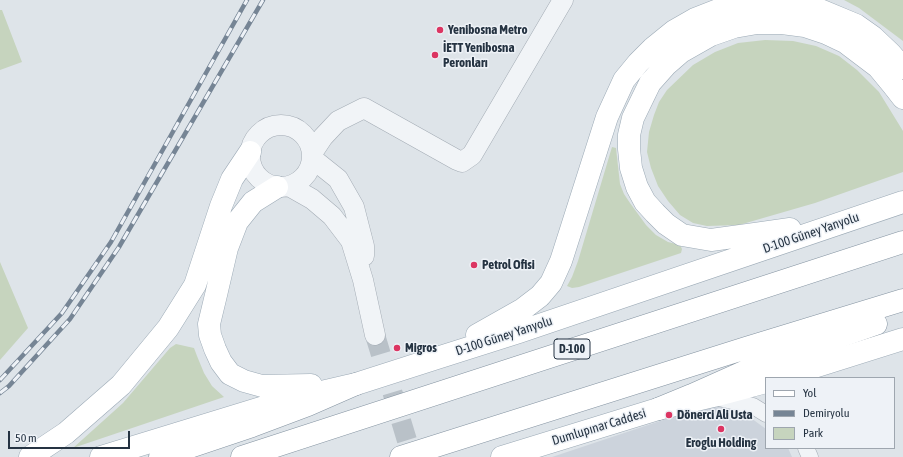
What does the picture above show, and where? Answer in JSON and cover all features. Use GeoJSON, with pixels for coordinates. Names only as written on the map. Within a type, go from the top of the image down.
{"type":"FeatureCollection","features":[{"type":"Feature","properties":{"kind":"main road"},"geometry":{"type":"LineString","coordinates":[[437,358],[523,309],[540,296],[551,283],[561,261],[607,117],[624,80],[653,48],[674,31],[695,19],[718,10],[738,5],[757,2],[801,4],[838,17],[856,26],[873,37],[903,68]]}},
{"type":"Feature","properties":{"kind":"main road"},"geometry":{"type":"LineString","coordinates":[[855,218],[711,240],[682,235],[666,224],[655,213],[645,202],[637,187],[631,168],[629,149],[629,134],[633,118],[650,83],[666,65],[681,52],[711,35],[734,27],[757,23],[782,23],[805,26],[846,42],[878,67],[903,98]]}},
{"type":"Feature","properties":{"kind":"main road"},"geometry":{"type":"LineString","coordinates":[[624,80],[650,83]]}},
{"type":"Feature","properties":{"kind":"main road"},"geometry":{"type":"LineString","coordinates":[[30,457],[66,433],[121,385],[168,328],[195,285],[220,206],[232,179],[250,152]]}},
{"type":"Feature","properties":{"kind":"main road"},"geometry":{"type":"LineString","coordinates":[[283,187],[253,202],[237,222],[228,248],[209,324],[210,335],[215,349],[221,362],[230,374],[244,381],[262,386],[356,384]]}},
{"type":"Feature","properties":{"kind":"main road","name":"D-100 Güney Yanyolu"},"geometry":{"type":"LineString","coordinates":[[102,457],[287,400],[356,384],[527,329],[903,202]]}},
{"type":"Feature","properties":{"kind":"main road","name":"D-100"},"geometry":{"type":"LineString","coordinates":[[242,457],[903,242]]}},
{"type":"Feature","properties":{"kind":"main road"},"geometry":{"type":"LineString","coordinates":[[401,457],[903,300]]}},
{"type":"Feature","properties":{"kind":"main road"},"geometry":{"type":"LineString","coordinates":[[658,409],[757,366],[903,314]]}},
{"type":"Feature","properties":{"kind":"main road"},"geometry":{"type":"LineString","coordinates":[[782,377],[902,340]]}},
{"type":"Feature","properties":{"kind":"main road","name":"Dumlupınar Caddesi"},"geometry":{"type":"LineString","coordinates":[[502,457],[658,409],[765,382]]}},
{"type":"Feature","properties":{"kind":"main road"},"geometry":{"type":"LineString","coordinates":[[160,457],[252,426],[308,405],[356,384]]}},
{"type":"Feature","properties":{"kind":"street"},"geometry":{"type":"LineString","coordinates":[[283,187],[295,184],[304,178],[310,169],[313,155],[323,137],[338,121],[364,108],[462,162],[472,155],[563,0]]}},
{"type":"Feature","properties":{"kind":"street"},"geometry":{"type":"LineString","coordinates":[[363,280],[364,246],[354,207],[338,179],[313,155],[310,142],[305,135],[288,125],[278,124],[269,127],[259,134],[253,142],[250,152],[250,162],[254,171],[260,179],[268,184],[283,187],[312,199],[332,216],[350,241],[363,280],[375,335]]}},
{"type":"Feature","properties":{"kind":"street"},"geometry":{"type":"LineString","coordinates":[[713,396],[752,406],[765,413]]}},
{"type":"Feature","properties":{"kind":"shaded area"},"geometry":{"type":"Polygon","coordinates":[[[714,403],[744,413],[765,428],[765,449],[788,449],[792,457],[552,457],[714,403]]]}},
{"type":"Feature","properties":{"kind":"green space"},"geometry":{"type":"Polygon","coordinates":[[[844,0],[903,0],[903,41],[859,8],[844,0]]]}},
{"type":"Feature","properties":{"kind":"green space"},"geometry":{"type":"Polygon","coordinates":[[[0,10],[2,10],[22,62],[0,70],[0,10]]]}},
{"type":"Feature","properties":{"kind":"green space"},"geometry":{"type":"Polygon","coordinates":[[[765,40],[793,41],[816,46],[839,56],[857,70],[879,92],[903,131],[903,172],[815,203],[739,225],[707,226],[693,223],[680,215],[668,201],[658,186],[651,168],[647,152],[649,132],[659,102],[667,90],[693,65],[715,52],[738,43],[765,40]]]}},
{"type":"Feature","properties":{"kind":"green space"},"geometry":{"type":"Polygon","coordinates":[[[612,147],[616,148],[620,184],[624,194],[646,225],[656,235],[668,242],[680,245],[682,249],[681,253],[572,288],[567,286],[578,261],[612,147]]]}},
{"type":"Feature","properties":{"kind":"green space"},"geometry":{"type":"Polygon","coordinates":[[[0,262],[28,328],[0,360],[0,262]]]}},
{"type":"Feature","properties":{"kind":"green space"},"geometry":{"type":"Polygon","coordinates":[[[176,344],[194,348],[204,373],[212,386],[224,397],[73,448],[123,403],[170,348],[176,344]]]}},
{"type":"Feature","properties":{"kind":"tunnel"},"geometry":{"type":"LineString","coordinates":[[375,335],[412,457]]}},
{"type":"Feature","properties":{"kind":"railway"},"geometry":{"type":"LineString","coordinates":[[0,380],[62,313],[111,242],[247,0]]}},
{"type":"Feature","properties":{"kind":"railway"},"geometry":{"type":"LineString","coordinates":[[0,393],[9,386],[70,319],[119,247],[263,0]]}},
{"type":"Feature","properties":{"kind":"place","name":"Yenibosna Metro"},"geometry":{"type":"Point","coordinates":[440,30]}},
{"type":"Feature","properties":{"kind":"place","name":"İETT Yenibosna Peronları"},"geometry":{"type":"Point","coordinates":[435,55]}},
{"type":"Feature","properties":{"kind":"place","name":"Petrol Ofisi"},"geometry":{"type":"Point","coordinates":[474,265]}},
{"type":"Feature","properties":{"kind":"place","name":"Migros"},"geometry":{"type":"Point","coordinates":[397,348]}},
{"type":"Feature","properties":{"kind":"place","name":"Dönerci Ali Usta"},"geometry":{"type":"Point","coordinates":[669,415]}},
{"type":"Feature","properties":{"kind":"place","name":"Eroglu Holding"},"geometry":{"type":"Point","coordinates":[721,429]}}]}
